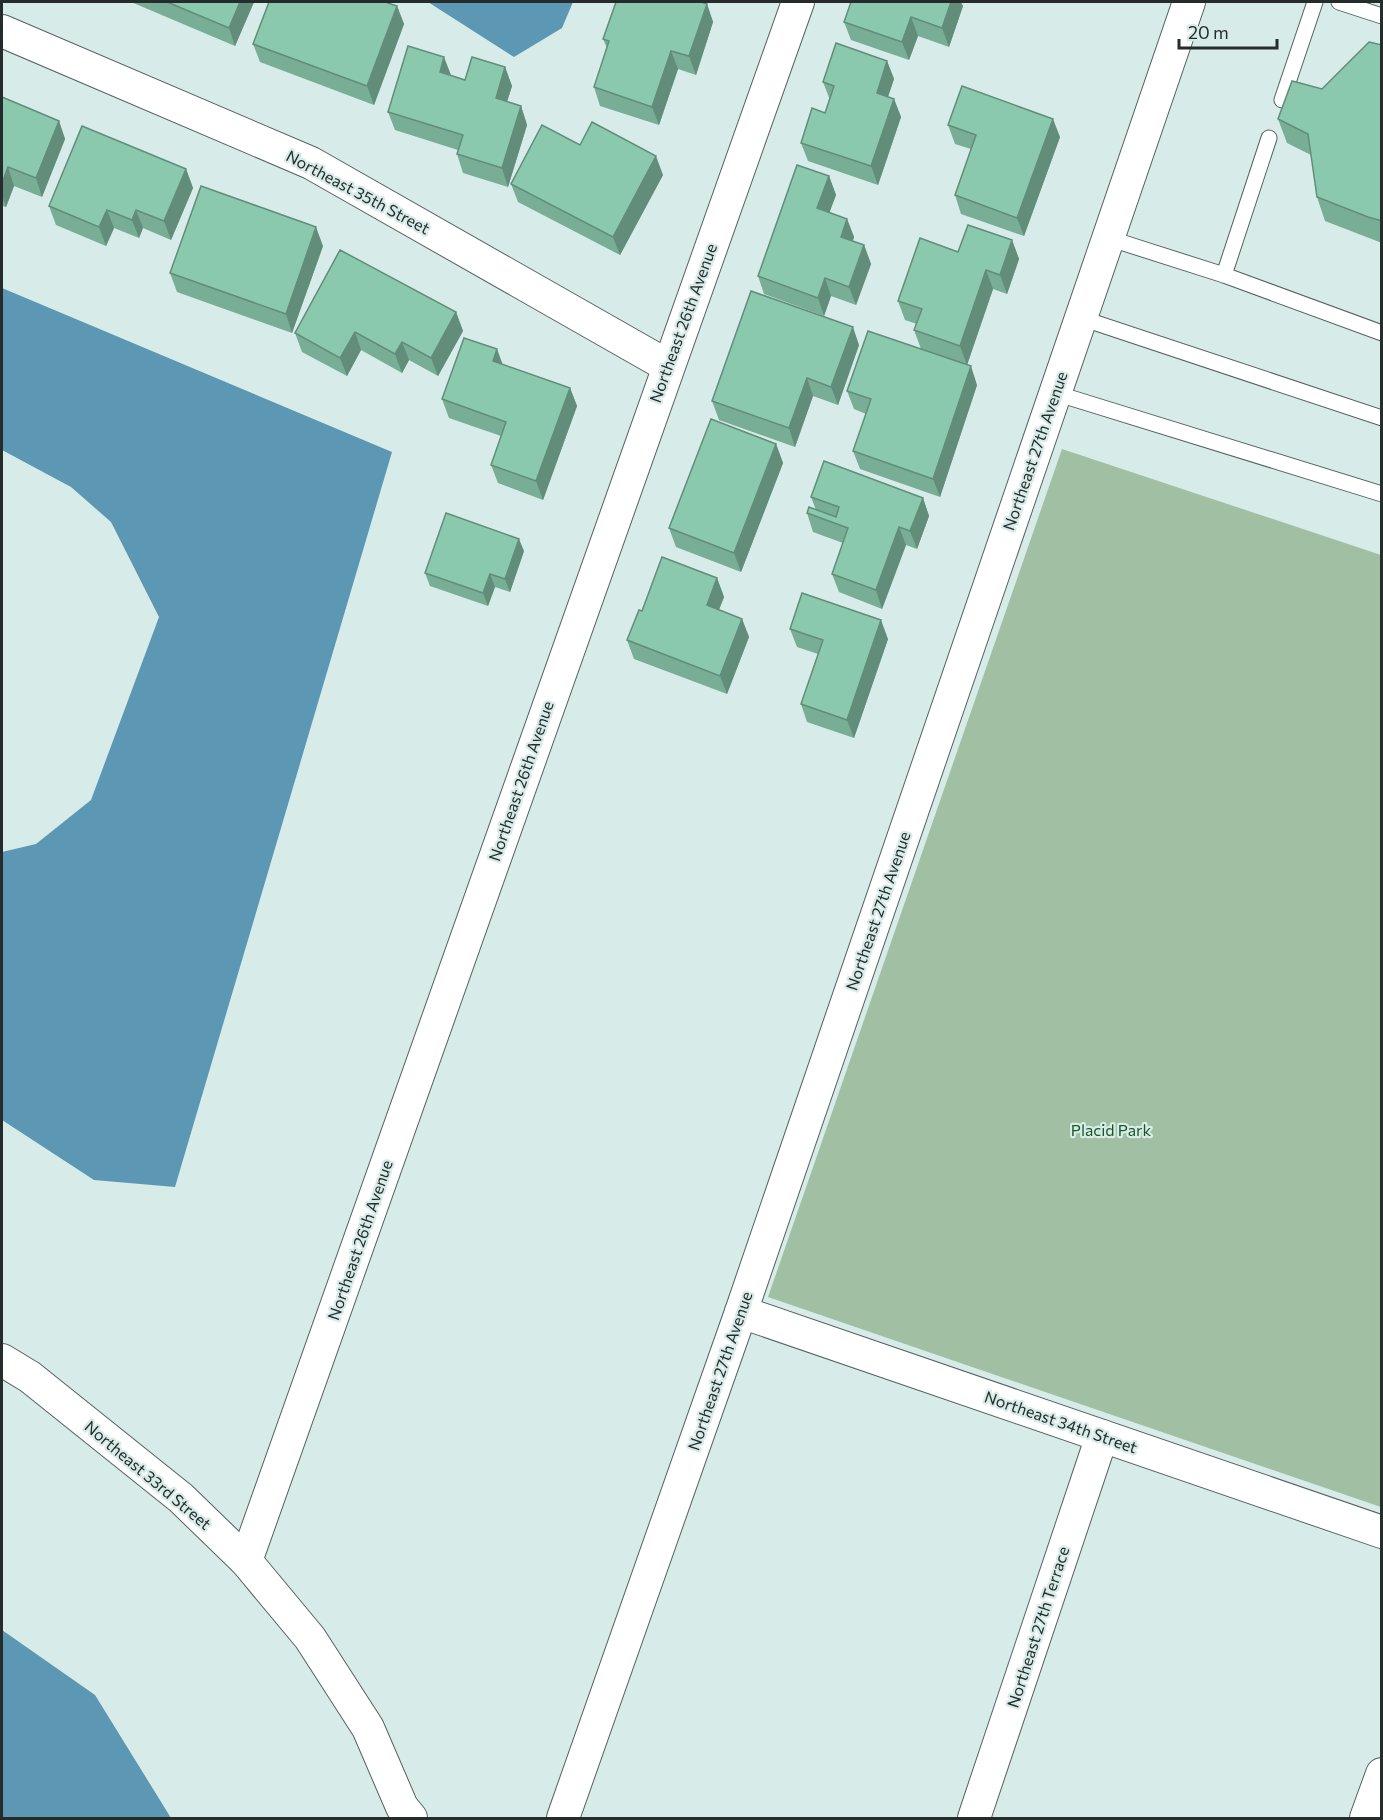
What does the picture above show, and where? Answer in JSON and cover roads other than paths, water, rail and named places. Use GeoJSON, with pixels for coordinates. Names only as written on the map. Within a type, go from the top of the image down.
{"type":"FeatureCollection","features":[{"type":"Feature","properties":{"kind":"street","name":"Northeast 26th Avenue"},"geometry":{"type":"LineString","coordinates":[[246,1561],[798,2]]}},
{"type":"Feature","properties":{"kind":"street","name":"Northeast 27th Avenue"},"geometry":{"type":"LineString","coordinates":[[562,1818],[741,1312],[1188,2]]}},
{"type":"Feature","properties":{"kind":"street","name":"Northeast 35th Street"},"geometry":{"type":"LineString","coordinates":[[2,31],[311,163],[668,366]]}},
{"type":"Feature","properties":{"kind":"street","name":"Northeast 34th Street"},"geometry":{"type":"LineString","coordinates":[[741,1312],[1382,1532]]}},
{"type":"Feature","properties":{"kind":"street","name":"Northeast 33rd Street"},"geometry":{"type":"LineString","coordinates":[[2,1360],[30,1377],[181,1498],[246,1561],[310,1638],[368,1728],[402,1807],[411,1818]]}},
{"type":"Feature","properties":{"kind":"street","name":"Northeast 27th Terrace"},"geometry":{"type":"LineString","coordinates":[[974,1818],[1101,1436]]}},
{"type":"Feature","properties":{"kind":"street"},"geometry":{"type":"LineString","coordinates":[[1366,1818],[1382,1774]]}},
{"type":"Feature","properties":{"kind":"lane"},"geometry":{"type":"LineString","coordinates":[[1282,100],[1315,2]]}},
{"type":"Feature","properties":{"kind":"lane"},"geometry":{"type":"LineString","coordinates":[[1339,2],[1382,16]]}},
{"type":"Feature","properties":{"kind":"lane"},"geometry":{"type":"LineString","coordinates":[[1224,274],[1269,138]]}},
{"type":"Feature","properties":{"kind":"lane"},"geometry":{"type":"LineString","coordinates":[[1108,238],[1224,274],[1382,333]]}},
{"type":"Feature","properties":{"kind":"lane"},"geometry":{"type":"LineString","coordinates":[[1081,318],[1382,418]]}},
{"type":"Feature","properties":{"kind":"lane"},"geometry":{"type":"LineString","coordinates":[[1055,393],[1382,494]]}},
{"type":"Feature","properties":{"kind":"water"},"geometry":{"type":"Polygon","coordinates":[[[428,2],[573,2],[562,28],[514,57],[428,2]]]}},
{"type":"Feature","properties":{"kind":"water"},"geometry":{"type":"Polygon","coordinates":[[[2,288],[392,452],[175,1187],[94,1180],[2,1120],[2,852],[36,844],[91,800],[159,617],[111,522],[71,487],[2,450],[2,288]]]}},
{"type":"Feature","properties":{"kind":"water"},"geometry":{"type":"Polygon","coordinates":[[[2,1630],[95,1695],[171,1818],[2,1818],[2,1630]]]}},
{"type":"Feature","properties":{"kind":"park label","name":"Placid Park"},"geometry":{"type":"Point","coordinates":[1111,1130]}}]}
